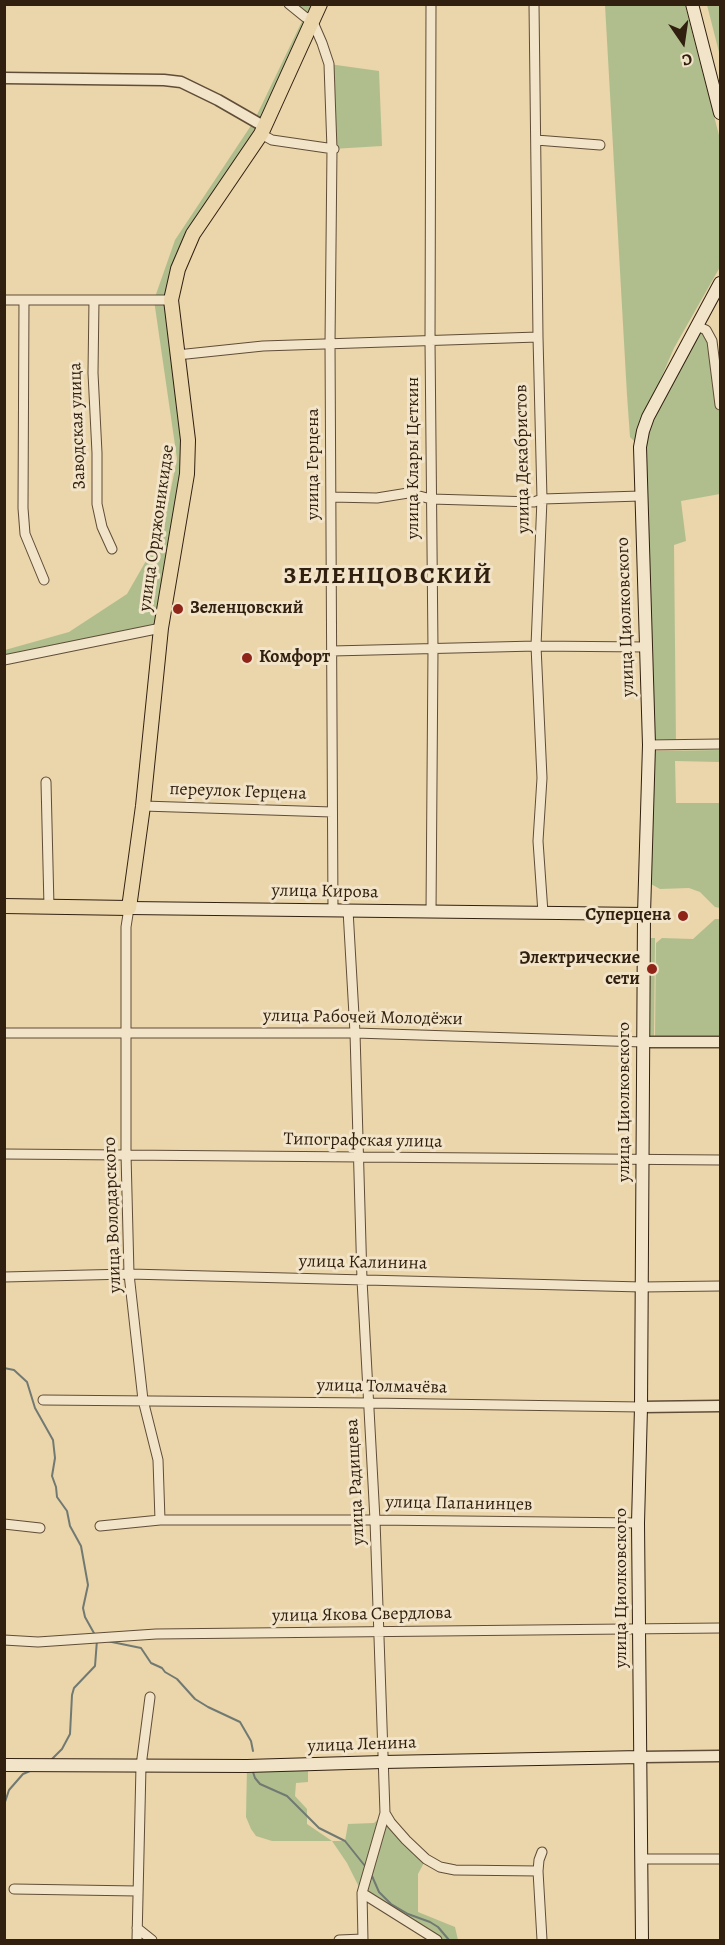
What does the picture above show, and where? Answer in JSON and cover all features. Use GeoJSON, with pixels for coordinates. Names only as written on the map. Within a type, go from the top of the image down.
{"type":"FeatureCollection","features":[{"type":"Feature","properties":{"kind":"main road","name":"улица Орджоникидзе"},"geometry":{"type":"LineString","coordinates":[[129,908],[143,806],[162,628],[187,474],[188,440],[171,300],[178,269],[193,234],[263,130],[320,4]]}},
{"type":"Feature","properties":{"kind":"main road"},"geometry":{"type":"LineString","coordinates":[[692,4],[720,113]]}},
{"type":"Feature","properties":{"kind":"main road","name":"улица Циолковского"},"geometry":{"type":"LineString","coordinates":[[642,1941],[638,1523],[641,1407],[644,914],[649,746],[640,447],[643,431],[720,283]]}},
{"type":"Feature","properties":{"kind":"main road","name":"улица Кирова"},"geometry":{"type":"LineString","coordinates":[[4,906],[644,914]]}},
{"type":"Feature","properties":{"kind":"main road","name":"улица Ленина"},"geometry":{"type":"LineString","coordinates":[[4,1765],[247,1766],[641,1757]]}},
{"type":"Feature","properties":{"kind":"street"},"geometry":{"type":"LineString","coordinates":[[289,4],[304,17],[312,20]]}},
{"type":"Feature","properties":{"kind":"street","name":"улица Клары Цеткин"},"geometry":{"type":"LineString","coordinates":[[431,4],[431,912]]}},
{"type":"Feature","properties":{"kind":"street","name":"улица Декабристов"},"geometry":{"type":"LineString","coordinates":[[534,4],[542,499],[536,646],[542,777],[538,841],[543,913]]}},
{"type":"Feature","properties":{"kind":"street","name":"улица Герцена"},"geometry":{"type":"LineString","coordinates":[[312,20],[329,64],[333,149],[330,343],[333,910]]}},
{"type":"Feature","properties":{"kind":"street"},"geometry":{"type":"LineString","coordinates":[[4,78],[181,82],[210,96],[263,130],[272,140],[333,149]]}},
{"type":"Feature","properties":{"kind":"street"},"geometry":{"type":"LineString","coordinates":[[536,140],[600,145]]}},
{"type":"Feature","properties":{"kind":"street"},"geometry":{"type":"LineString","coordinates":[[4,300],[171,300]]}},
{"type":"Feature","properties":{"kind":"street"},"geometry":{"type":"LineString","coordinates":[[24,300],[23,508],[25,534],[44,580]]}},
{"type":"Feature","properties":{"kind":"street","name":"Заводская улица"},"geometry":{"type":"LineString","coordinates":[[94,300],[93,373],[97,504],[102,527],[112,549]]}},
{"type":"Feature","properties":{"kind":"street"},"geometry":{"type":"LineString","coordinates":[[698,326],[706,330],[712,341],[720,405]]}},
{"type":"Feature","properties":{"kind":"street"},"geometry":{"type":"LineString","coordinates":[[177,355],[263,346],[538,337]]}},
{"type":"Feature","properties":{"kind":"street"},"geometry":{"type":"LineString","coordinates":[[331,497],[377,498],[408,493],[431,499],[534,502],[542,499],[640,496]]}},
{"type":"Feature","properties":{"kind":"street","name":"улица Орджоникидзе"},"geometry":{"type":"LineString","coordinates":[[4,660],[162,628]]}},
{"type":"Feature","properties":{"kind":"street"},"geometry":{"type":"LineString","coordinates":[[332,651],[536,646],[645,647]]}},
{"type":"Feature","properties":{"kind":"street"},"geometry":{"type":"LineString","coordinates":[[649,746],[720,744]]}},
{"type":"Feature","properties":{"kind":"street"},"geometry":{"type":"LineString","coordinates":[[46,782],[50,907]]}},
{"type":"Feature","properties":{"kind":"street","name":"переулок Герцена"},"geometry":{"type":"LineString","coordinates":[[143,806],[332,812]]}},
{"type":"Feature","properties":{"kind":"street","name":"улица Володарского"},"geometry":{"type":"LineString","coordinates":[[129,908],[126,927],[126,1154],[129,1274],[143,1400],[158,1460],[160,1520]]}},
{"type":"Feature","properties":{"kind":"street","name":"улица Радищева"},"geometry":{"type":"LineString","coordinates":[[348,910],[355,1033],[362,1280],[380,1631],[385,1813],[362,1893],[363,1940]]}},
{"type":"Feature","properties":{"kind":"street","name":"улица Рабочей Молодёжи"},"geometry":{"type":"LineString","coordinates":[[4,1033],[126,1031],[355,1033],[644,1042],[720,1042]]}},
{"type":"Feature","properties":{"kind":"street","name":"Типографская улица"},"geometry":{"type":"LineString","coordinates":[[4,1154],[720,1160]]}},
{"type":"Feature","properties":{"kind":"street","name":"улица Калинина"},"geometry":{"type":"LineString","coordinates":[[4,1277],[129,1274],[642,1287],[720,1286]]}},
{"type":"Feature","properties":{"kind":"street","name":"улица Толмачёва"},"geometry":{"type":"LineString","coordinates":[[44,1400],[720,1406]]}},
{"type":"Feature","properties":{"kind":"street","name":"улица Папанинцев"},"geometry":{"type":"LineString","coordinates":[[100,1526],[160,1520],[638,1523]]}},
{"type":"Feature","properties":{"kind":"street"},"geometry":{"type":"LineString","coordinates":[[4,1524],[40,1528]]}},
{"type":"Feature","properties":{"kind":"street","name":"улица Якова Свердлова"},"geometry":{"type":"LineString","coordinates":[[4,1640],[38,1642],[156,1634],[720,1628]]}},
{"type":"Feature","properties":{"kind":"street"},"geometry":{"type":"LineString","coordinates":[[137,1941],[141,1766],[150,1697]]}},
{"type":"Feature","properties":{"kind":"street","name":"улица Ленина"},"geometry":{"type":"LineString","coordinates":[[641,1757],[720,1756]]}},
{"type":"Feature","properties":{"kind":"street"},"geometry":{"type":"LineString","coordinates":[[385,1813],[406,1840],[426,1859],[440,1867],[454,1870],[538,1870]]}},
{"type":"Feature","properties":{"kind":"street"},"geometry":{"type":"LineString","coordinates":[[542,1852],[538,1870],[542,1941]]}},
{"type":"Feature","properties":{"kind":"street"},"geometry":{"type":"LineString","coordinates":[[642,1860],[720,1859]]}},
{"type":"Feature","properties":{"kind":"street"},"geometry":{"type":"LineString","coordinates":[[14,1889],[137,1891]]}},
{"type":"Feature","properties":{"kind":"street"},"geometry":{"type":"LineString","coordinates":[[362,1893],[437,1941]]}},
{"type":"Feature","properties":{"kind":"street"},"geometry":{"type":"LineString","coordinates":[[137,1928],[152,1941]]}},
{"type":"Feature","properties":{"kind":"street"},"geometry":{"type":"LineString","coordinates":[[339,1941],[363,1940]]}},
{"type":"Feature","properties":{"kind":"green space"},"geometry":{"type":"Polygon","coordinates":[[[289,5],[320,5],[265,127],[193,234],[171,300],[188,440],[161,628],[5,660],[5,650],[69,632],[127,594],[162,533],[177,459],[154,300],[175,240],[254,121],[304,17],[289,5]]]}},
{"type":"Feature","properties":{"kind":"green space"},"geometry":{"type":"Polygon","coordinates":[[[605,5],[685,5],[720,139],[720,267],[674,348],[634,441],[630,437],[627,395],[605,5]]]}},
{"type":"Feature","properties":{"kind":"green space"},"geometry":{"type":"Polygon","coordinates":[[[707,5],[720,5],[720,56],[707,5]]]}},
{"type":"Feature","properties":{"kind":"green space"},"geometry":{"type":"Polygon","coordinates":[[[329,64],[379,71],[382,146],[332,149],[329,64]]]}},
{"type":"Feature","properties":{"kind":"green space"},"geometry":{"type":"Polygon","coordinates":[[[697,326],[706,330],[720,405],[720,494],[681,501],[686,541],[674,545],[676,746],[649,745],[640,447],[697,326]]]}},
{"type":"Feature","properties":{"kind":"green space"},"geometry":{"type":"Polygon","coordinates":[[[720,750],[720,762],[675,761],[676,803],[720,803],[720,908],[715,907],[700,892],[689,888],[660,889],[651,884],[654,751],[720,750]]]}},
{"type":"Feature","properties":{"kind":"green space"},"geometry":{"type":"Polygon","coordinates":[[[715,919],[720,919],[720,1038],[655,1036],[656,943],[662,938],[693,939],[715,919]]]}},
{"type":"Feature","properties":{"kind":"green space"},"geometry":{"type":"Polygon","coordinates":[[[644,938],[655,938],[654,1042],[643,1042],[644,938]]]}},
{"type":"Feature","properties":{"kind":"green space"},"geometry":{"type":"Polygon","coordinates":[[[308,1764],[308,1782],[296,1783],[295,1796],[307,1809],[307,1824],[332,1841],[272,1841],[256,1836],[246,1817],[247,1766],[308,1764]]]}},
{"type":"Feature","properties":{"kind":"green space"},"geometry":{"type":"Polygon","coordinates":[[[385,1813],[426,1859],[418,1874],[418,1912],[455,1927],[458,1940],[437,1940],[362,1893],[347,1863],[332,1841],[345,1841],[348,1824],[374,1823],[385,1813]]]}},
{"type":"Feature","properties":{"kind":"waterway"},"geometry":{"type":"LineString","coordinates":[[4,1368],[14,1370],[27,1382],[35,1408],[53,1440],[55,1458],[52,1476],[57,1497],[67,1511],[70,1526],[81,1546],[88,1585],[83,1608],[85,1617],[95,1635]]}},
{"type":"Feature","properties":{"kind":"waterway"},"geometry":{"type":"LineString","coordinates":[[51,1760],[62,1749],[70,1734],[74,1688],[95,1666],[97,1640]]}},
{"type":"Feature","properties":{"kind":"waterway"},"geometry":{"type":"LineString","coordinates":[[107,1641],[141,1648],[151,1663],[177,1679],[195,1699],[240,1722],[251,1741],[253,1751]]}},
{"type":"Feature","properties":{"kind":"waterway"},"geometry":{"type":"LineString","coordinates":[[252,1769],[260,1784],[287,1796],[319,1828],[345,1841],[365,1866]]}},
{"type":"Feature","properties":{"kind":"waterway"},"geometry":{"type":"LineString","coordinates":[[4,1805],[9,1790],[23,1774],[30,1771]]}},
{"type":"Feature","properties":{"kind":"waterway"},"geometry":{"type":"LineString","coordinates":[[4,1830],[4,1839]]}},
{"type":"Feature","properties":{"kind":"waterway"},"geometry":{"type":"LineString","coordinates":[[372,1876],[379,1892],[391,1904],[408,1914],[430,1922],[438,1927],[449,1940]]}},
{"type":"Feature","properties":{"kind":"place","name":"Зеленцовский"},"geometry":{"type":"Point","coordinates":[178,609]}},
{"type":"Feature","properties":{"kind":"place","name":"Комфорт"},"geometry":{"type":"Point","coordinates":[247,658]}},
{"type":"Feature","properties":{"kind":"place","name":"Суперцена"},"geometry":{"type":"Point","coordinates":[683,916]}},
{"type":"Feature","properties":{"kind":"place","name":"Электрические сети"},"geometry":{"type":"Point","coordinates":[652,969]}},
{"type":"Feature","properties":{"kind":"district","name":"ЗЕЛЕНЦОВСКИЙ"},"geometry":{"type":"Point","coordinates":[388,577]}}]}
